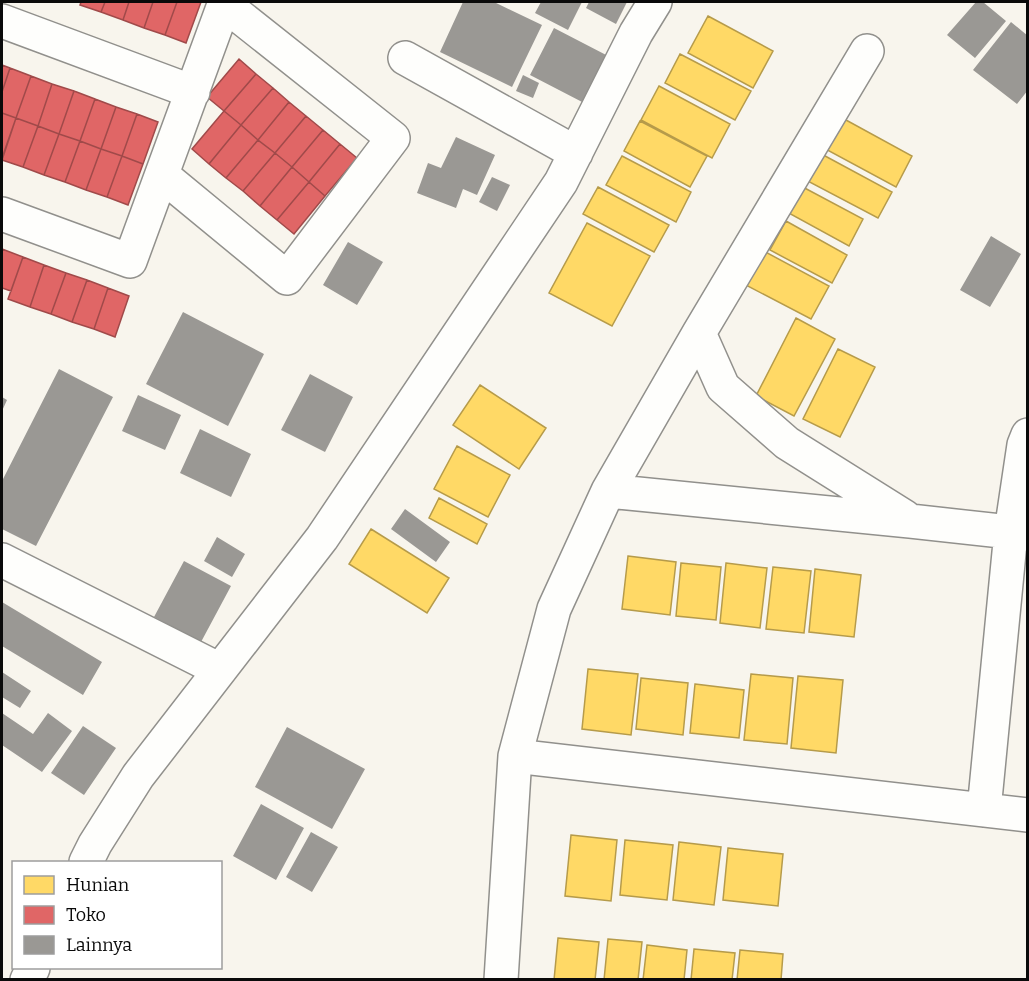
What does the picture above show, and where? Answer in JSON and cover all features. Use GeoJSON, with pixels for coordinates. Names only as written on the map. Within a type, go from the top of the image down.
{"type":"FeatureCollection","features":[{"type":"Feature","properties":{"kind":"street"},"geometry":{"type":"LineString","coordinates":[[87,861],[138,776],[322,538],[554,192],[636,33],[655,2]]}},
{"type":"Feature","properties":{"kind":"street"},"geometry":{"type":"LineString","coordinates":[[2,214],[130,261],[225,3],[393,138],[287,278],[162,175]]}},
{"type":"Feature","properties":{"kind":"street"},"geometry":{"type":"LineString","coordinates":[[2,21],[193,92]]}},
{"type":"Feature","properties":{"kind":"street"},"geometry":{"type":"LineString","coordinates":[[501,980],[515,756],[554,609],[608,491],[867,51]]}},
{"type":"Feature","properties":{"kind":"street"},"geometry":{"type":"LineString","coordinates":[[405,58],[576,153]]}},
{"type":"Feature","properties":{"kind":"street"},"geometry":{"type":"LineString","coordinates":[[699,333],[723,387],[787,443],[910,521]]}},
{"type":"Feature","properties":{"kind":"street"},"geometry":{"type":"LineString","coordinates":[[984,810],[1019,533],[1024,445],[1028,435]]}},
{"type":"Feature","properties":{"kind":"street"},"geometry":{"type":"LineString","coordinates":[[608,491],[1019,533]]}},
{"type":"Feature","properties":{"kind":"street"},"geometry":{"type":"LineString","coordinates":[[2,560],[219,670]]}},
{"type":"Feature","properties":{"kind":"street"},"geometry":{"type":"LineString","coordinates":[[515,756],[1028,815]]}},
{"type":"Feature","properties":{"kind":"building: Hunian"},"geometry":{"type":"Polygon","coordinates":[[[708,16],[773,51],[753,88],[688,53],[708,16]]]}},
{"type":"Feature","properties":{"kind":"building: Hunian"},"geometry":{"type":"Polygon","coordinates":[[[680,54],[751,91],[735,120],[665,83],[680,54]]]}},
{"type":"Feature","properties":{"kind":"building: Hunian"},"geometry":{"type":"Polygon","coordinates":[[[659,86],[730,124],[712,158],[641,120],[659,86]]]}},
{"type":"Feature","properties":{"kind":"building: Hunian"},"geometry":{"type":"Polygon","coordinates":[[[835,114],[912,156],[896,187],[818,145],[835,114]]]}},
{"type":"Feature","properties":{"kind":"building: Hunian"},"geometry":{"type":"Polygon","coordinates":[[[640,121],[707,156],[690,187],[624,151],[640,121]]]}},
{"type":"Feature","properties":{"kind":"building: Hunian"},"geometry":{"type":"Polygon","coordinates":[[[814,150],[892,192],[878,218],[800,177],[814,150]]]}},
{"type":"Feature","properties":{"kind":"building: Hunian"},"geometry":{"type":"Polygon","coordinates":[[[622,156],[691,192],[676,222],[606,185],[622,156]]]}},
{"type":"Feature","properties":{"kind":"building: Hunian"},"geometry":{"type":"Polygon","coordinates":[[[799,185],[863,219],[849,246],[785,211],[799,185]]]}},
{"type":"Feature","properties":{"kind":"building: Hunian"},"geometry":{"type":"Polygon","coordinates":[[[598,187],[669,225],[654,252],[583,214],[598,187]]]}},
{"type":"Feature","properties":{"kind":"building: Hunian"},"geometry":{"type":"Polygon","coordinates":[[[786,221],[847,255],[832,283],[770,250],[786,221]]]}},
{"type":"Feature","properties":{"kind":"building: Hunian"},"geometry":{"type":"Polygon","coordinates":[[[587,223],[650,256],[612,326],[549,293],[587,223]]]}},
{"type":"Feature","properties":{"kind":"building: Hunian"},"geometry":{"type":"Polygon","coordinates":[[[758,248],[829,286],[811,319],[740,282],[758,248]]]}},
{"type":"Feature","properties":{"kind":"building: Hunian"},"geometry":{"type":"Polygon","coordinates":[[[796,318],[835,339],[794,416],[756,396],[796,318]]]}},
{"type":"Feature","properties":{"kind":"building: Hunian"},"geometry":{"type":"Polygon","coordinates":[[[838,349],[875,367],[840,437],[803,419],[838,349]]]}},
{"type":"Feature","properties":{"kind":"building: Hunian"},"geometry":{"type":"Polygon","coordinates":[[[480,385],[546,428],[519,469],[453,425],[480,385]]]}},
{"type":"Feature","properties":{"kind":"building: Hunian"},"geometry":{"type":"Polygon","coordinates":[[[457,446],[510,475],[488,517],[434,489],[457,446]]]}},
{"type":"Feature","properties":{"kind":"building: Hunian"},"geometry":{"type":"Polygon","coordinates":[[[439,498],[487,524],[477,544],[429,518],[439,498]]]}},
{"type":"Feature","properties":{"kind":"building: Hunian"},"geometry":{"type":"Polygon","coordinates":[[[371,529],[449,578],[427,613],[349,564],[371,529]]]}},
{"type":"Feature","properties":{"kind":"building: Hunian"},"geometry":{"type":"Polygon","coordinates":[[[628,556],[676,562],[670,615],[622,609],[628,556]]]}},
{"type":"Feature","properties":{"kind":"building: Hunian"},"geometry":{"type":"Polygon","coordinates":[[[681,563],[721,567],[716,620],[676,616],[681,563]]]}},
{"type":"Feature","properties":{"kind":"building: Hunian"},"geometry":{"type":"Polygon","coordinates":[[[726,563],[767,568],[760,628],[720,623],[726,563]]]}},
{"type":"Feature","properties":{"kind":"building: Hunian"},"geometry":{"type":"Polygon","coordinates":[[[773,567],[811,571],[804,633],[766,629],[773,567]]]}},
{"type":"Feature","properties":{"kind":"building: Hunian"},"geometry":{"type":"Polygon","coordinates":[[[815,569],[861,575],[854,637],[809,632],[815,569]]]}},
{"type":"Feature","properties":{"kind":"building: Hunian"},"geometry":{"type":"Polygon","coordinates":[[[588,669],[638,674],[631,735],[582,729],[588,669]]]}},
{"type":"Feature","properties":{"kind":"building: Hunian"},"geometry":{"type":"Polygon","coordinates":[[[751,674],[793,678],[787,744],[744,740],[751,674]]]}},
{"type":"Feature","properties":{"kind":"building: Hunian"},"geometry":{"type":"Polygon","coordinates":[[[798,676],[843,680],[836,753],[791,748],[798,676]]]}},
{"type":"Feature","properties":{"kind":"building: Hunian"},"geometry":{"type":"Polygon","coordinates":[[[641,678],[688,683],[683,735],[636,729],[641,678]]]}},
{"type":"Feature","properties":{"kind":"building: Hunian"},"geometry":{"type":"Polygon","coordinates":[[[695,684],[744,690],[739,738],[690,733],[695,684]]]}},
{"type":"Feature","properties":{"kind":"building: Hunian"},"geometry":{"type":"Polygon","coordinates":[[[571,835],[617,840],[611,901],[565,896],[571,835]]]}},
{"type":"Feature","properties":{"kind":"building: Hunian"},"geometry":{"type":"Polygon","coordinates":[[[625,840],[673,845],[667,900],[620,895],[625,840]]]}},
{"type":"Feature","properties":{"kind":"building: Hunian"},"geometry":{"type":"Polygon","coordinates":[[[679,842],[721,847],[714,905],[673,900],[679,842]]]}},
{"type":"Feature","properties":{"kind":"building: Hunian"},"geometry":{"type":"Polygon","coordinates":[[[728,848],[783,854],[778,906],[723,900],[728,848]]]}},
{"type":"Feature","properties":{"kind":"building: Hunian"},"geometry":{"type":"Polygon","coordinates":[[[558,938],[599,942],[595,980],[554,980],[558,938]]]}},
{"type":"Feature","properties":{"kind":"building: Hunian"},"geometry":{"type":"Polygon","coordinates":[[[608,939],[642,942],[638,980],[604,980],[608,939]]]}},
{"type":"Feature","properties":{"kind":"building: Hunian"},"geometry":{"type":"Polygon","coordinates":[[[647,945],[687,950],[684,980],[643,980],[647,945]]]}},
{"type":"Feature","properties":{"kind":"building: Hunian"},"geometry":{"type":"Polygon","coordinates":[[[694,949],[735,953],[732,980],[691,980],[694,949]]]}},
{"type":"Feature","properties":{"kind":"building: Hunian"},"geometry":{"type":"Polygon","coordinates":[[[740,950],[783,954],[781,980],[737,980],[740,950]]]}},
{"type":"Feature","properties":{"kind":"building: Toko"},"geometry":{"type":"Polygon","coordinates":[[[81,2],[105,2],[101,12],[80,5],[81,2]]]}},
{"type":"Feature","properties":{"kind":"building: Toko"},"geometry":{"type":"Polygon","coordinates":[[[105,2],[129,2],[123,20],[101,12],[105,2]]]}},
{"type":"Feature","properties":{"kind":"building: Toko"},"geometry":{"type":"Polygon","coordinates":[[[129,2],[153,2],[144,28],[123,20],[129,2]]]}},
{"type":"Feature","properties":{"kind":"building: Toko"},"geometry":{"type":"Polygon","coordinates":[[[153,2],[177,2],[165,35],[144,28],[153,2]]]}},
{"type":"Feature","properties":{"kind":"building: Toko"},"geometry":{"type":"Polygon","coordinates":[[[177,2],[201,2],[186,43],[165,35],[177,2]]]}},
{"type":"Feature","properties":{"kind":"building: Toko"},"geometry":{"type":"Polygon","coordinates":[[[239,59],[256,74],[224,111],[207,97],[239,59]]]}},
{"type":"Feature","properties":{"kind":"building: Toko"},"geometry":{"type":"Polygon","coordinates":[[[2,65],[10,68],[2,92],[2,65]]]}},
{"type":"Feature","properties":{"kind":"building: Toko"},"geometry":{"type":"Polygon","coordinates":[[[10,68],[31,76],[16,118],[2,113],[2,92],[10,68]]]}},
{"type":"Feature","properties":{"kind":"building: Toko"},"geometry":{"type":"Polygon","coordinates":[[[256,74],[273,88],[241,125],[224,111],[256,74]]]}},
{"type":"Feature","properties":{"kind":"building: Toko"},"geometry":{"type":"Polygon","coordinates":[[[31,76],[52,84],[38,126],[16,118],[31,76]]]}},
{"type":"Feature","properties":{"kind":"building: Toko"},"geometry":{"type":"Polygon","coordinates":[[[52,84],[74,91],[59,134],[38,126],[52,84]]]}},
{"type":"Feature","properties":{"kind":"building: Toko"},"geometry":{"type":"Polygon","coordinates":[[[273,88],[289,102],[258,140],[241,125],[273,88]]]}},
{"type":"Feature","properties":{"kind":"building: Toko"},"geometry":{"type":"Polygon","coordinates":[[[74,91],[95,99],[80,141],[59,134],[74,91]]]}},
{"type":"Feature","properties":{"kind":"building: Toko"},"geometry":{"type":"Polygon","coordinates":[[[95,99],[116,107],[101,149],[80,141],[95,99]]]}},
{"type":"Feature","properties":{"kind":"building: Toko"},"geometry":{"type":"Polygon","coordinates":[[[289,102],[306,116],[275,153],[258,140],[289,102]]]}},
{"type":"Feature","properties":{"kind":"building: Toko"},"geometry":{"type":"Polygon","coordinates":[[[116,107],[137,114],[122,156],[101,149],[116,107]]]}},
{"type":"Feature","properties":{"kind":"building: Toko"},"geometry":{"type":"Polygon","coordinates":[[[224,111],[241,125],[209,164],[192,149],[224,111]]]}},
{"type":"Feature","properties":{"kind":"building: Toko"},"geometry":{"type":"Polygon","coordinates":[[[2,113],[16,118],[2,158],[2,113]]]}},
{"type":"Feature","properties":{"kind":"building: Toko"},"geometry":{"type":"Polygon","coordinates":[[[137,114],[158,122],[143,164],[122,156],[137,114]]]}},
{"type":"Feature","properties":{"kind":"building: Toko"},"geometry":{"type":"Polygon","coordinates":[[[306,116],[323,130],[292,167],[275,153],[306,116]]]}},
{"type":"Feature","properties":{"kind":"building: Toko"},"geometry":{"type":"Polygon","coordinates":[[[16,118],[38,126],[23,167],[2,160],[16,118]]]}},
{"type":"Feature","properties":{"kind":"building: Toko"},"geometry":{"type":"Polygon","coordinates":[[[241,125],[258,140],[226,178],[209,164],[241,125]]]}},
{"type":"Feature","properties":{"kind":"building: Toko"},"geometry":{"type":"Polygon","coordinates":[[[38,126],[59,134],[44,175],[23,167],[38,126]]]}},
{"type":"Feature","properties":{"kind":"building: Toko"},"geometry":{"type":"Polygon","coordinates":[[[323,130],[340,144],[309,182],[292,167],[323,130]]]}},
{"type":"Feature","properties":{"kind":"building: Toko"},"geometry":{"type":"Polygon","coordinates":[[[59,134],[80,141],[65,182],[44,175],[59,134]]]}},
{"type":"Feature","properties":{"kind":"building: Toko"},"geometry":{"type":"Polygon","coordinates":[[[258,140],[275,153],[243,191],[226,178],[258,140]]]}},
{"type":"Feature","properties":{"kind":"building: Toko"},"geometry":{"type":"Polygon","coordinates":[[[80,141],[101,149],[86,190],[65,182],[80,141]]]}},
{"type":"Feature","properties":{"kind":"building: Toko"},"geometry":{"type":"Polygon","coordinates":[[[340,144],[357,158],[325,196],[309,182],[340,144]]]}},
{"type":"Feature","properties":{"kind":"building: Toko"},"geometry":{"type":"Polygon","coordinates":[[[101,149],[122,156],[107,197],[86,190],[101,149]]]}},
{"type":"Feature","properties":{"kind":"building: Toko"},"geometry":{"type":"Polygon","coordinates":[[[275,153],[292,167],[260,206],[243,191],[275,153]]]}},
{"type":"Feature","properties":{"kind":"building: Toko"},"geometry":{"type":"Polygon","coordinates":[[[122,156],[143,164],[128,205],[107,197],[122,156]]]}},
{"type":"Feature","properties":{"kind":"building: Toko"},"geometry":{"type":"Polygon","coordinates":[[[292,167],[309,182],[277,220],[260,206],[292,167]]]}},
{"type":"Feature","properties":{"kind":"building: Toko"},"geometry":{"type":"Polygon","coordinates":[[[309,182],[325,196],[294,234],[277,220],[309,182]]]}},
{"type":"Feature","properties":{"kind":"building: Toko"},"geometry":{"type":"Polygon","coordinates":[[[2,249],[23,257],[11,291],[2,288],[2,249]]]}},
{"type":"Feature","properties":{"kind":"building: Toko"},"geometry":{"type":"Polygon","coordinates":[[[23,257],[44,265],[30,307],[8,299],[23,257]]]}},
{"type":"Feature","properties":{"kind":"building: Toko"},"geometry":{"type":"Polygon","coordinates":[[[44,265],[66,273],[51,314],[30,307],[44,265]]]}},
{"type":"Feature","properties":{"kind":"building: Toko"},"geometry":{"type":"Polygon","coordinates":[[[66,273],[87,280],[72,322],[51,314],[66,273]]]}},
{"type":"Feature","properties":{"kind":"building: Toko"},"geometry":{"type":"Polygon","coordinates":[[[87,280],[108,288],[94,329],[72,322],[87,280]]]}},
{"type":"Feature","properties":{"kind":"building: Toko"},"geometry":{"type":"Polygon","coordinates":[[[108,288],[129,296],[115,337],[94,329],[108,288]]]}},
{"type":"Feature","properties":{"kind":"building: Lainnya"},"geometry":{"type":"Polygon","coordinates":[[[463,2],[494,2],[542,25],[512,87],[440,52],[463,2]]]}},
{"type":"Feature","properties":{"kind":"building: Lainnya"},"geometry":{"type":"Polygon","coordinates":[[[541,2],[582,2],[568,30],[535,13],[541,2]]]}},
{"type":"Feature","properties":{"kind":"building: Lainnya"},"geometry":{"type":"Polygon","coordinates":[[[589,2],[627,2],[616,24],[586,8],[589,2]]]}},
{"type":"Feature","properties":{"kind":"building: Lainnya"},"geometry":{"type":"Polygon","coordinates":[[[976,2],[983,2],[1006,21],[975,58],[947,35],[976,2]]]}},
{"type":"Feature","properties":{"kind":"building: Lainnya"},"geometry":{"type":"Polygon","coordinates":[[[1011,22],[1028,36],[1028,90],[1017,104],[973,70],[1011,22]]]}},
{"type":"Feature","properties":{"kind":"building: Lainnya"},"geometry":{"type":"Polygon","coordinates":[[[554,28],[610,57],[586,104],[530,75],[554,28]]]}},
{"type":"Feature","properties":{"kind":"building: Lainnya"},"geometry":{"type":"Polygon","coordinates":[[[523,75],[539,83],[533,98],[516,91],[523,75]]]}},
{"type":"Feature","properties":{"kind":"building: Lainnya"},"geometry":{"type":"Polygon","coordinates":[[[456,137],[495,155],[477,195],[463,189],[456,208],[417,193],[428,163],[441,168],[456,137]]]}},
{"type":"Feature","properties":{"kind":"building: Lainnya"},"geometry":{"type":"Polygon","coordinates":[[[492,177],[510,185],[497,211],[479,202],[492,177]]]}},
{"type":"Feature","properties":{"kind":"building: Lainnya"},"geometry":{"type":"Polygon","coordinates":[[[991,236],[1021,254],[990,307],[960,290],[991,236]]]}},
{"type":"Feature","properties":{"kind":"building: Lainnya"},"geometry":{"type":"Polygon","coordinates":[[[348,242],[383,262],[357,305],[323,285],[348,242]]]}},
{"type":"Feature","properties":{"kind":"building: Lainnya"},"geometry":{"type":"Polygon","coordinates":[[[183,312],[264,354],[228,426],[146,384],[183,312]]]}},
{"type":"Feature","properties":{"kind":"building: Lainnya"},"geometry":{"type":"Polygon","coordinates":[[[59,369],[113,397],[36,546],[2,529],[2,481],[59,369]]]}},
{"type":"Feature","properties":{"kind":"building: Lainnya"},"geometry":{"type":"Polygon","coordinates":[[[310,374],[353,397],[325,452],[281,430],[310,374]]]}},
{"type":"Feature","properties":{"kind":"building: Lainnya"},"geometry":{"type":"Polygon","coordinates":[[[138,395],[181,415],[165,450],[122,431],[138,395]]]}},
{"type":"Feature","properties":{"kind":"building: Lainnya"},"geometry":{"type":"Polygon","coordinates":[[[2,397],[7,400],[2,411],[2,397]]]}},
{"type":"Feature","properties":{"kind":"building: Lainnya"},"geometry":{"type":"Polygon","coordinates":[[[200,429],[251,454],[231,497],[180,473],[200,429]]]}},
{"type":"Feature","properties":{"kind":"building: Lainnya"},"geometry":{"type":"Polygon","coordinates":[[[405,509],[450,542],[436,562],[391,529],[405,509]]]}},
{"type":"Feature","properties":{"kind":"building: Lainnya"},"geometry":{"type":"Polygon","coordinates":[[[217,537],[245,554],[232,577],[204,561],[217,537]]]}},
{"type":"Feature","properties":{"kind":"building: Lainnya"},"geometry":{"type":"Polygon","coordinates":[[[184,561],[231,586],[201,642],[154,617],[184,561]]]}},
{"type":"Feature","properties":{"kind":"building: Lainnya"},"geometry":{"type":"Polygon","coordinates":[[[2,602],[102,662],[83,695],[2,646],[2,602]]]}},
{"type":"Feature","properties":{"kind":"building: Lainnya"},"geometry":{"type":"Polygon","coordinates":[[[2,672],[31,691],[20,708],[2,697],[2,672]]]}},
{"type":"Feature","properties":{"kind":"building: Lainnya"},"geometry":{"type":"Polygon","coordinates":[[[2,713],[33,734],[48,713],[72,731],[42,772],[2,745],[2,713]]]}},
{"type":"Feature","properties":{"kind":"building: Lainnya"},"geometry":{"type":"Polygon","coordinates":[[[83,726],[116,748],[84,795],[51,773],[83,726]]]}},
{"type":"Feature","properties":{"kind":"building: Lainnya"},"geometry":{"type":"Polygon","coordinates":[[[287,727],[365,769],[332,829],[255,787],[287,727]]]}},
{"type":"Feature","properties":{"kind":"building: Lainnya"},"geometry":{"type":"Polygon","coordinates":[[[261,804],[304,828],[276,880],[233,856],[261,804]]]}},
{"type":"Feature","properties":{"kind":"building: Lainnya"},"geometry":{"type":"Polygon","coordinates":[[[311,832],[338,847],[312,892],[286,877],[311,832]]]}}]}
